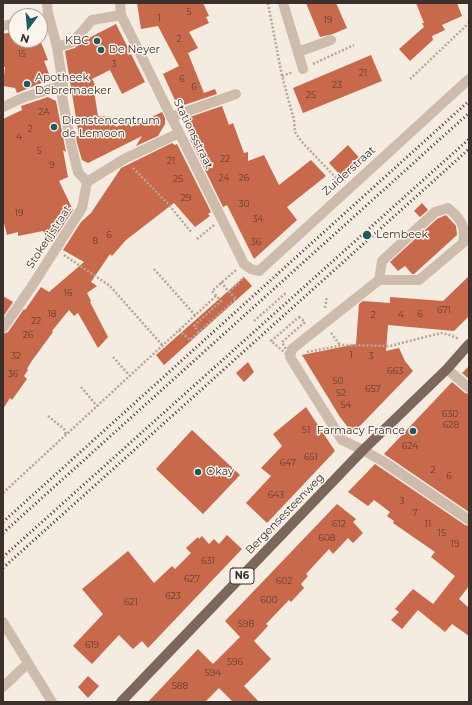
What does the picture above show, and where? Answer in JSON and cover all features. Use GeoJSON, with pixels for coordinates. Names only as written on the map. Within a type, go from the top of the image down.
{"type":"FeatureCollection","features":[{"type":"Feature","properties":{"kind":"main road","name":"Bergensesteenweg"},"geometry":{"type":"LineString","coordinates":[[121,702],[364,450],[447,369],[468,344]]}},
{"type":"Feature","properties":{"kind":"street"},"geometry":{"type":"LineString","coordinates":[[57,47],[74,42],[92,20],[122,18],[120,3]]}},
{"type":"Feature","properties":{"kind":"street"},"geometry":{"type":"LineString","coordinates":[[283,3],[303,69]]}},
{"type":"Feature","properties":{"kind":"street","name":"Stationsstraat"},"geometry":{"type":"LineString","coordinates":[[122,18],[222,218],[248,266]]}},
{"type":"Feature","properties":{"kind":"street"},"geometry":{"type":"LineString","coordinates":[[48,20],[57,47],[63,85],[62,96],[78,172],[87,182],[124,159],[179,133]]}},
{"type":"Feature","properties":{"kind":"street"},"geometry":{"type":"LineString","coordinates":[[298,52],[331,40]]}},
{"type":"Feature","properties":{"kind":"street","name":"Zuiderstraat"},"geometry":{"type":"LineString","coordinates":[[248,266],[259,271],[469,79]]}},
{"type":"Feature","properties":{"kind":"street"},"geometry":{"type":"LineString","coordinates":[[3,107],[22,98],[63,85]]}},
{"type":"Feature","properties":{"kind":"street"},"geometry":{"type":"LineString","coordinates":[[171,117],[236,94]]}},
{"type":"Feature","properties":{"kind":"street","name":"Stokerijstraat"},"geometry":{"type":"LineString","coordinates":[[3,328],[82,208],[87,182]]}},
{"type":"Feature","properties":{"kind":"street"},"geometry":{"type":"LineString","coordinates":[[379,280],[382,261],[435,212],[448,208],[458,216],[465,231],[463,243],[419,280],[379,280],[292,349],[292,356],[342,440],[364,450],[384,462],[469,520]]}},
{"type":"Feature","properties":{"kind":"street"},"geometry":{"type":"LineString","coordinates":[[447,369],[469,388]]}},
{"type":"Feature","properties":{"kind":"street"},"geometry":{"type":"LineString","coordinates":[[3,622],[52,702]]}},
{"type":"Feature","properties":{"kind":"street"},"geometry":{"type":"LineString","coordinates":[[3,687],[28,663]]}},
{"type":"Feature","properties":{"kind":"path"},"geometry":{"type":"LineString","coordinates":[[268,3],[282,76],[294,120],[295,132],[301,141],[347,190]]}},
{"type":"Feature","properties":{"kind":"path"},"geometry":{"type":"LineString","coordinates":[[410,79],[469,23]]}},
{"type":"Feature","properties":{"kind":"path"},"geometry":{"type":"LineString","coordinates":[[282,76],[303,69],[354,45]]}},
{"type":"Feature","properties":{"kind":"path"},"geometry":{"type":"LineString","coordinates":[[124,159],[170,205],[192,233]]}},
{"type":"Feature","properties":{"kind":"path"},"geometry":{"type":"LineString","coordinates":[[197,239],[222,218]]}},
{"type":"Feature","properties":{"kind":"path"},"geometry":{"type":"LineString","coordinates":[[55,249],[110,286],[163,346]]}},
{"type":"Feature","properties":{"kind":"path"},"geometry":{"type":"LineString","coordinates":[[199,332],[194,326],[221,301],[212,291],[221,282],[248,266]]}},
{"type":"Feature","properties":{"kind":"path"},"geometry":{"type":"LineString","coordinates":[[229,292],[248,266]]}},
{"type":"Feature","properties":{"kind":"path"},"geometry":{"type":"LineString","coordinates":[[154,269],[195,315]]}},
{"type":"Feature","properties":{"kind":"path"},"geometry":{"type":"LineString","coordinates":[[179,330],[190,340],[236,300],[221,282]]}},
{"type":"Feature","properties":{"kind":"path"},"geometry":{"type":"LineString","coordinates":[[254,321],[287,292]]}},
{"type":"Feature","properties":{"kind":"path"},"geometry":{"type":"LineString","coordinates":[[3,492],[216,296]]}},
{"type":"Feature","properties":{"kind":"path"},"geometry":{"type":"LineString","coordinates":[[272,341],[299,317],[306,322],[282,342],[292,356]]}},
{"type":"Feature","properties":{"kind":"path"},"geometry":{"type":"LineString","coordinates":[[300,354],[343,345],[390,346],[441,333],[450,335],[468,344]]}},
{"type":"Feature","properties":{"kind":"path"},"geometry":{"type":"LineString","coordinates":[[113,358],[130,376]]}},
{"type":"Feature","properties":{"kind":"path"},"geometry":{"type":"LineString","coordinates":[[81,387],[97,406]]}},
{"type":"Feature","properties":{"kind":"path"},"geometry":{"type":"LineString","coordinates":[[48,416],[64,429],[66,434]]}},
{"type":"Feature","properties":{"kind":"building"},"geometry":{"type":"Polygon","coordinates":[[[137,3],[203,3],[209,16],[206,17],[209,23],[189,32],[198,48],[188,53],[204,93],[215,89],[217,94],[178,107],[163,74],[179,66],[158,26],[141,29],[137,3]]]}},
{"type":"Feature","properties":{"kind":"building"},"geometry":{"type":"Polygon","coordinates":[[[306,3],[336,3],[347,28],[333,34],[320,37],[306,3]]]}},
{"type":"Feature","properties":{"kind":"building"},"geometry":{"type":"Polygon","coordinates":[[[416,3],[457,3],[462,16],[442,25],[445,30],[432,36],[433,40],[410,61],[399,49],[424,27],[422,23],[424,23],[416,3]]]}},
{"type":"Feature","properties":{"kind":"building"},"geometry":{"type":"Polygon","coordinates":[[[116,24],[145,82],[122,94],[110,70],[92,79],[98,90],[94,91],[98,116],[111,117],[116,127],[128,121],[131,127],[162,112],[165,118],[165,124],[158,136],[136,146],[142,136],[88,163],[82,160],[77,143],[76,136],[79,136],[65,51],[75,48],[81,42],[116,24]]]}},
{"type":"Feature","properties":{"kind":"building"},"geometry":{"type":"Polygon","coordinates":[[[8,33],[8,48],[43,48],[48,60],[44,61],[51,79],[17,93],[15,88],[3,86],[5,67],[3,67],[3,34],[8,33]]]}},
{"type":"Feature","properties":{"kind":"building"},"geometry":{"type":"Polygon","coordinates":[[[371,55],[382,81],[303,113],[293,88],[371,55]]]}},
{"type":"Feature","properties":{"kind":"building"},"geometry":{"type":"Polygon","coordinates":[[[48,97],[56,101],[66,152],[63,150],[68,177],[59,181],[73,210],[52,242],[47,238],[43,231],[18,236],[18,232],[7,235],[3,219],[3,119],[22,110],[21,106],[48,97]]]}},
{"type":"Feature","properties":{"kind":"building"},"geometry":{"type":"Polygon","coordinates":[[[222,106],[229,125],[233,123],[244,153],[248,152],[248,161],[264,155],[279,185],[311,160],[326,176],[287,207],[297,220],[254,259],[227,205],[223,207],[190,139],[193,138],[184,119],[222,106]]]}},
{"type":"Feature","properties":{"kind":"building"},"geometry":{"type":"Polygon","coordinates":[[[172,143],[175,145],[177,144],[211,212],[208,214],[210,216],[195,227],[174,203],[126,240],[112,256],[110,254],[91,282],[97,286],[87,293],[108,337],[98,348],[78,313],[74,316],[69,310],[52,331],[53,332],[31,362],[24,376],[27,379],[12,400],[10,398],[3,409],[3,334],[8,332],[41,287],[49,292],[84,262],[63,250],[81,222],[91,213],[121,168],[172,143]]]}},
{"type":"Feature","properties":{"kind":"building"},"geometry":{"type":"Polygon","coordinates":[[[348,145],[362,161],[343,178],[329,163],[348,145]]]}},
{"type":"Feature","properties":{"kind":"building"},"geometry":{"type":"Polygon","coordinates":[[[422,203],[428,210],[420,217],[414,211],[422,203]]]}},
{"type":"Feature","properties":{"kind":"building"},"geometry":{"type":"Polygon","coordinates":[[[446,215],[456,226],[457,235],[414,274],[412,274],[405,266],[398,271],[390,262],[437,219],[446,215]]]}},
{"type":"Feature","properties":{"kind":"building"},"geometry":{"type":"Polygon","coordinates":[[[469,276],[469,316],[454,331],[388,325],[386,351],[399,348],[405,361],[413,371],[357,429],[350,430],[340,417],[302,355],[356,344],[359,304],[363,301],[390,303],[390,297],[443,301],[469,276]]]}},
{"type":"Feature","properties":{"kind":"building"},"geometry":{"type":"Polygon","coordinates":[[[244,277],[252,286],[164,365],[156,355],[244,277]]]}},
{"type":"Feature","properties":{"kind":"building"},"geometry":{"type":"Polygon","coordinates":[[[3,296],[13,302],[3,317],[3,296]]]}},
{"type":"Feature","properties":{"kind":"building"},"geometry":{"type":"Polygon","coordinates":[[[248,362],[254,372],[244,382],[236,373],[248,362]]]}},
{"type":"Feature","properties":{"kind":"building"},"geometry":{"type":"Polygon","coordinates":[[[469,366],[469,379],[462,373],[469,366]]]}},
{"type":"Feature","properties":{"kind":"building"},"geometry":{"type":"Polygon","coordinates":[[[452,382],[465,393],[469,394],[469,512],[384,454],[452,382]]]}},
{"type":"Feature","properties":{"kind":"building"},"geometry":{"type":"Polygon","coordinates":[[[306,407],[335,451],[267,523],[246,503],[271,476],[261,468],[282,446],[273,434],[306,407]]]}},
{"type":"Feature","properties":{"kind":"building","name":"Okay"},"geometry":{"type":"Polygon","coordinates":[[[192,430],[240,475],[203,514],[156,469],[192,430]]]}},
{"type":"Feature","properties":{"kind":"building"},"geometry":{"type":"Polygon","coordinates":[[[375,464],[465,525],[469,526],[469,586],[459,599],[469,608],[469,636],[452,624],[445,632],[418,610],[402,629],[391,620],[399,612],[395,609],[413,589],[433,604],[455,576],[431,557],[435,552],[393,523],[394,521],[387,516],[390,512],[374,500],[368,506],[348,492],[375,464]]]}},
{"type":"Feature","properties":{"kind":"building"},"geometry":{"type":"Polygon","coordinates":[[[337,504],[356,519],[353,522],[363,533],[353,543],[348,538],[333,554],[329,549],[306,574],[308,576],[301,584],[304,588],[291,602],[289,600],[266,624],[268,626],[254,641],[271,659],[244,686],[259,702],[233,702],[219,688],[205,702],[148,702],[198,649],[213,664],[240,637],[225,621],[337,504]]]}},
{"type":"Feature","properties":{"kind":"building"},"geometry":{"type":"Polygon","coordinates":[[[227,535],[242,549],[148,648],[142,641],[133,649],[119,635],[92,664],[73,646],[103,614],[82,589],[128,551],[154,583],[172,566],[175,569],[191,553],[186,548],[198,537],[199,539],[202,536],[209,544],[214,539],[219,544],[227,535]]]}},
{"type":"Feature","properties":{"kind":"building"},"geometry":{"type":"Polygon","coordinates":[[[88,676],[99,686],[88,698],[78,687],[88,676]]]}},
{"type":"Feature","properties":{"kind":"railway"},"geometry":{"type":"LineString","coordinates":[[3,522],[469,101]]}},
{"type":"Feature","properties":{"kind":"railway"},"geometry":{"type":"LineString","coordinates":[[3,533],[469,113]]}},
{"type":"Feature","properties":{"kind":"railway"},"geometry":{"type":"LineString","coordinates":[[3,557],[469,139]]}},
{"type":"Feature","properties":{"kind":"railway"},"geometry":{"type":"LineString","coordinates":[[3,568],[469,149]]}},
{"type":"Feature","properties":{"kind":"place","name":"KBC"},"geometry":{"type":"Point","coordinates":[97,41]}},
{"type":"Feature","properties":{"kind":"place","name":"De Neyer"},"geometry":{"type":"Point","coordinates":[101,50]}},
{"type":"Feature","properties":{"kind":"place","name":"Apotheek Debremaeker"},"geometry":{"type":"Point","coordinates":[27,84]}},
{"type":"Feature","properties":{"kind":"place","name":"Dienstencentrum de Lemoon"},"geometry":{"type":"Point","coordinates":[54,127]}},
{"type":"Feature","properties":{"kind":"place","name":"Lembeek"},"geometry":{"type":"Point","coordinates":[367,235]}},
{"type":"Feature","properties":{"kind":"place","name":"Farmacy France"},"geometry":{"type":"Point","coordinates":[413,431]}},
{"type":"Feature","properties":{"kind":"place","name":"Okay"},"geometry":{"type":"Point","coordinates":[198,472]}}]}
